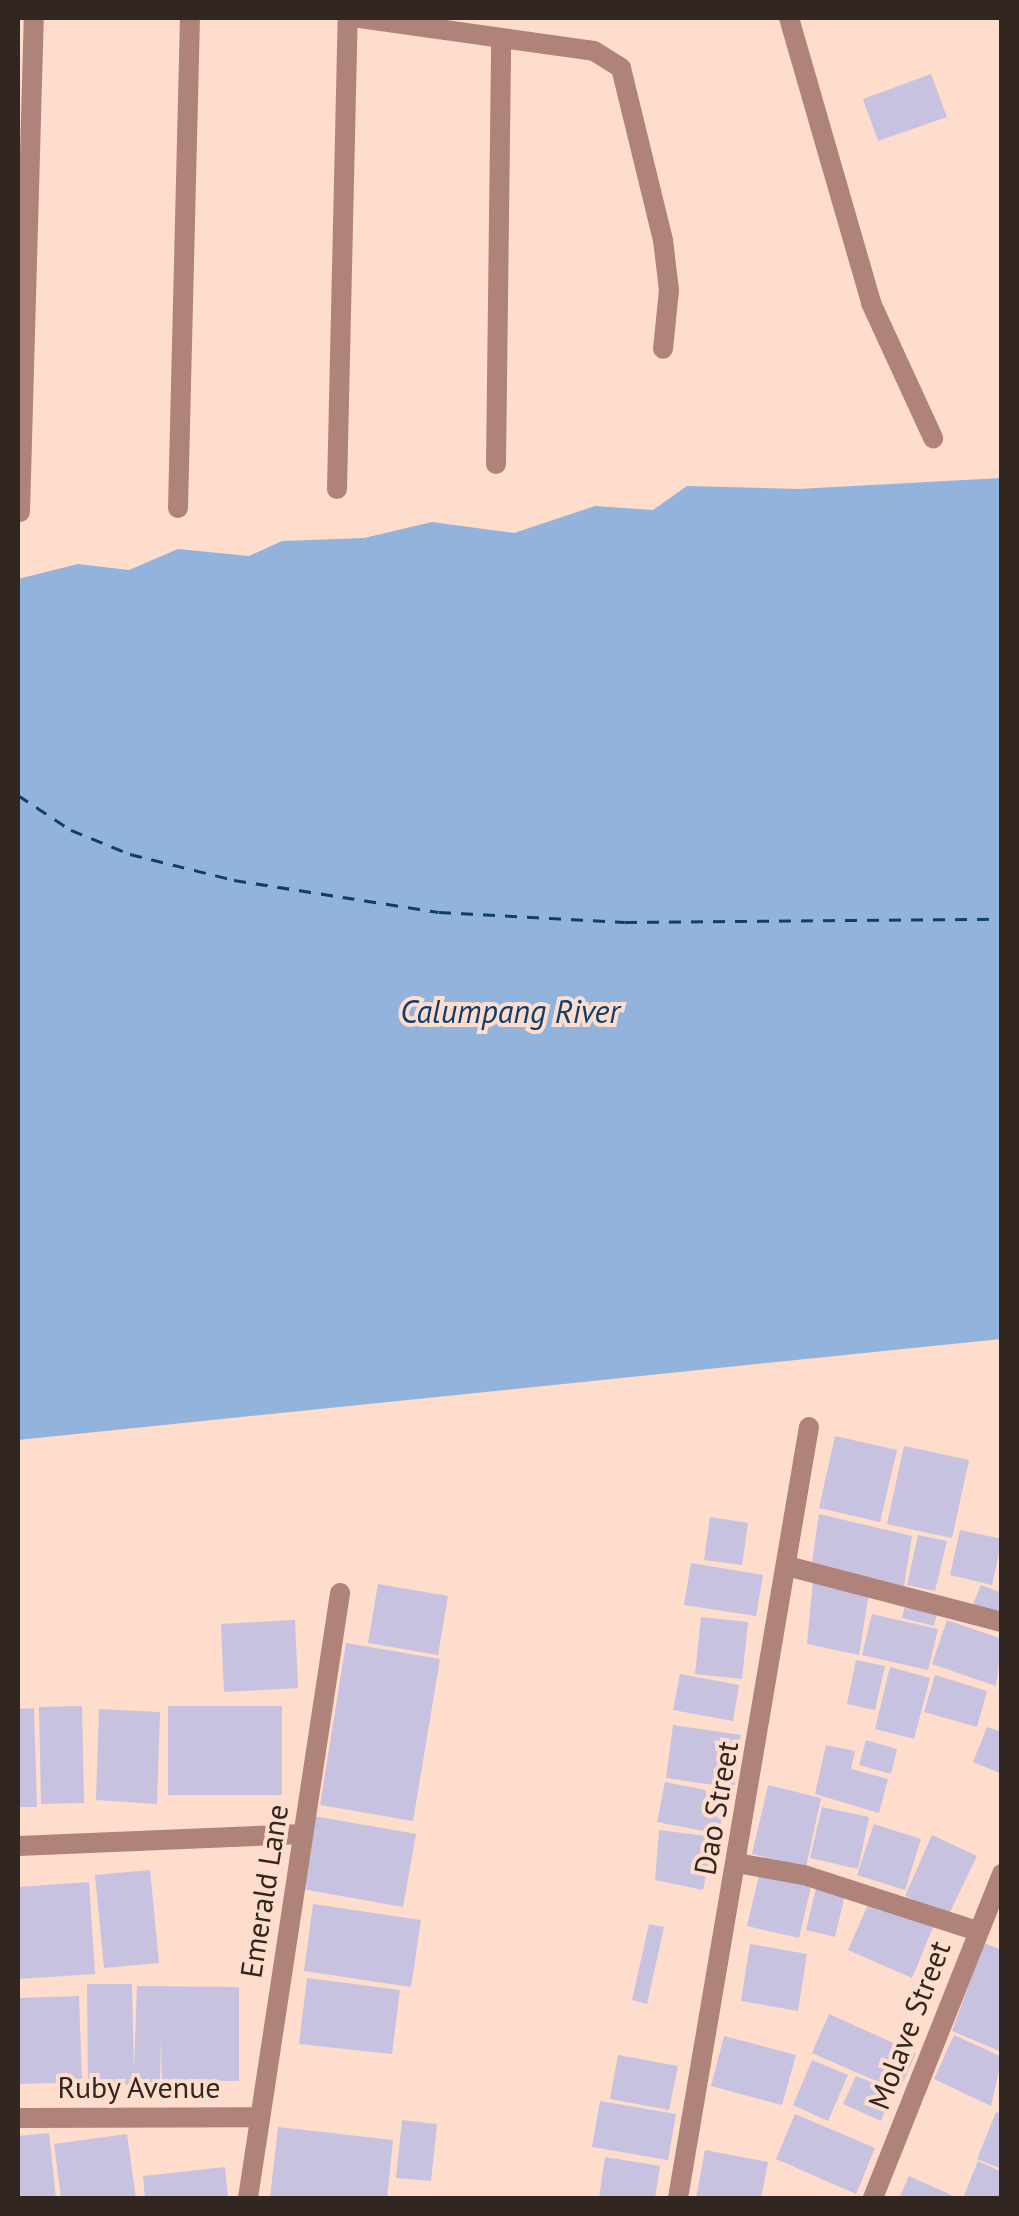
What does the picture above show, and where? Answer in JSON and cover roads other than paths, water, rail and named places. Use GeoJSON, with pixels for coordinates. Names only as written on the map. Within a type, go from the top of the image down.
{"type":"FeatureCollection","features":[{"type":"Feature","properties":{"kind":"street"},"geometry":{"type":"LineString","coordinates":[[20,512],[34,18]]}},
{"type":"Feature","properties":{"kind":"street"},"geometry":{"type":"LineString","coordinates":[[178,508],[190,18]]}},
{"type":"Feature","properties":{"kind":"street"},"geometry":{"type":"LineString","coordinates":[[336,489],[348,18]]}},
{"type":"Feature","properties":{"kind":"street"},"geometry":{"type":"LineString","coordinates":[[360,18],[594,51],[622,68],[663,240],[663,349]]}},
{"type":"Feature","properties":{"kind":"street"},"geometry":{"type":"LineString","coordinates":[[789,18],[871,303],[934,438]]}},
{"type":"Feature","properties":{"kind":"street"},"geometry":{"type":"LineString","coordinates":[[496,464],[501,40]]}},
{"type":"Feature","properties":{"kind":"street","name":"Dao Street"},"geometry":{"type":"LineString","coordinates":[[678,2198],[809,1427]]}},
{"type":"Feature","properties":{"kind":"street"},"geometry":{"type":"LineString","coordinates":[[787,1566],[1002,1622]]}},
{"type":"Feature","properties":{"kind":"street","name":"Emerald Lane"},"geometry":{"type":"LineString","coordinates":[[248,2198],[340,1592]]}},
{"type":"Feature","properties":{"kind":"street"},"geometry":{"type":"LineString","coordinates":[[18,1846],[302,1834]]}},
{"type":"Feature","properties":{"kind":"street"},"geometry":{"type":"LineString","coordinates":[[737,1863],[804,1875],[977,1931]]}},
{"type":"Feature","properties":{"kind":"street","name":"Molave Street"},"geometry":{"type":"LineString","coordinates":[[873,2198],[1002,1874]]}},
{"type":"Feature","properties":{"kind":"street","name":"Ruby Avenue"},"geometry":{"type":"LineString","coordinates":[[18,2118],[260,2117]]}},
{"type":"Feature","properties":{"kind":"water","name":"Calumpang River"},"geometry":{"type":"Polygon","coordinates":[[[1001,478],[1001,1339],[18,1440],[18,579],[78,564],[129,570],[178,549],[249,556],[282,541],[364,538],[432,522],[514,533],[595,506],[653,510],[687,486],[798,489],[1001,478]]]}}]}
